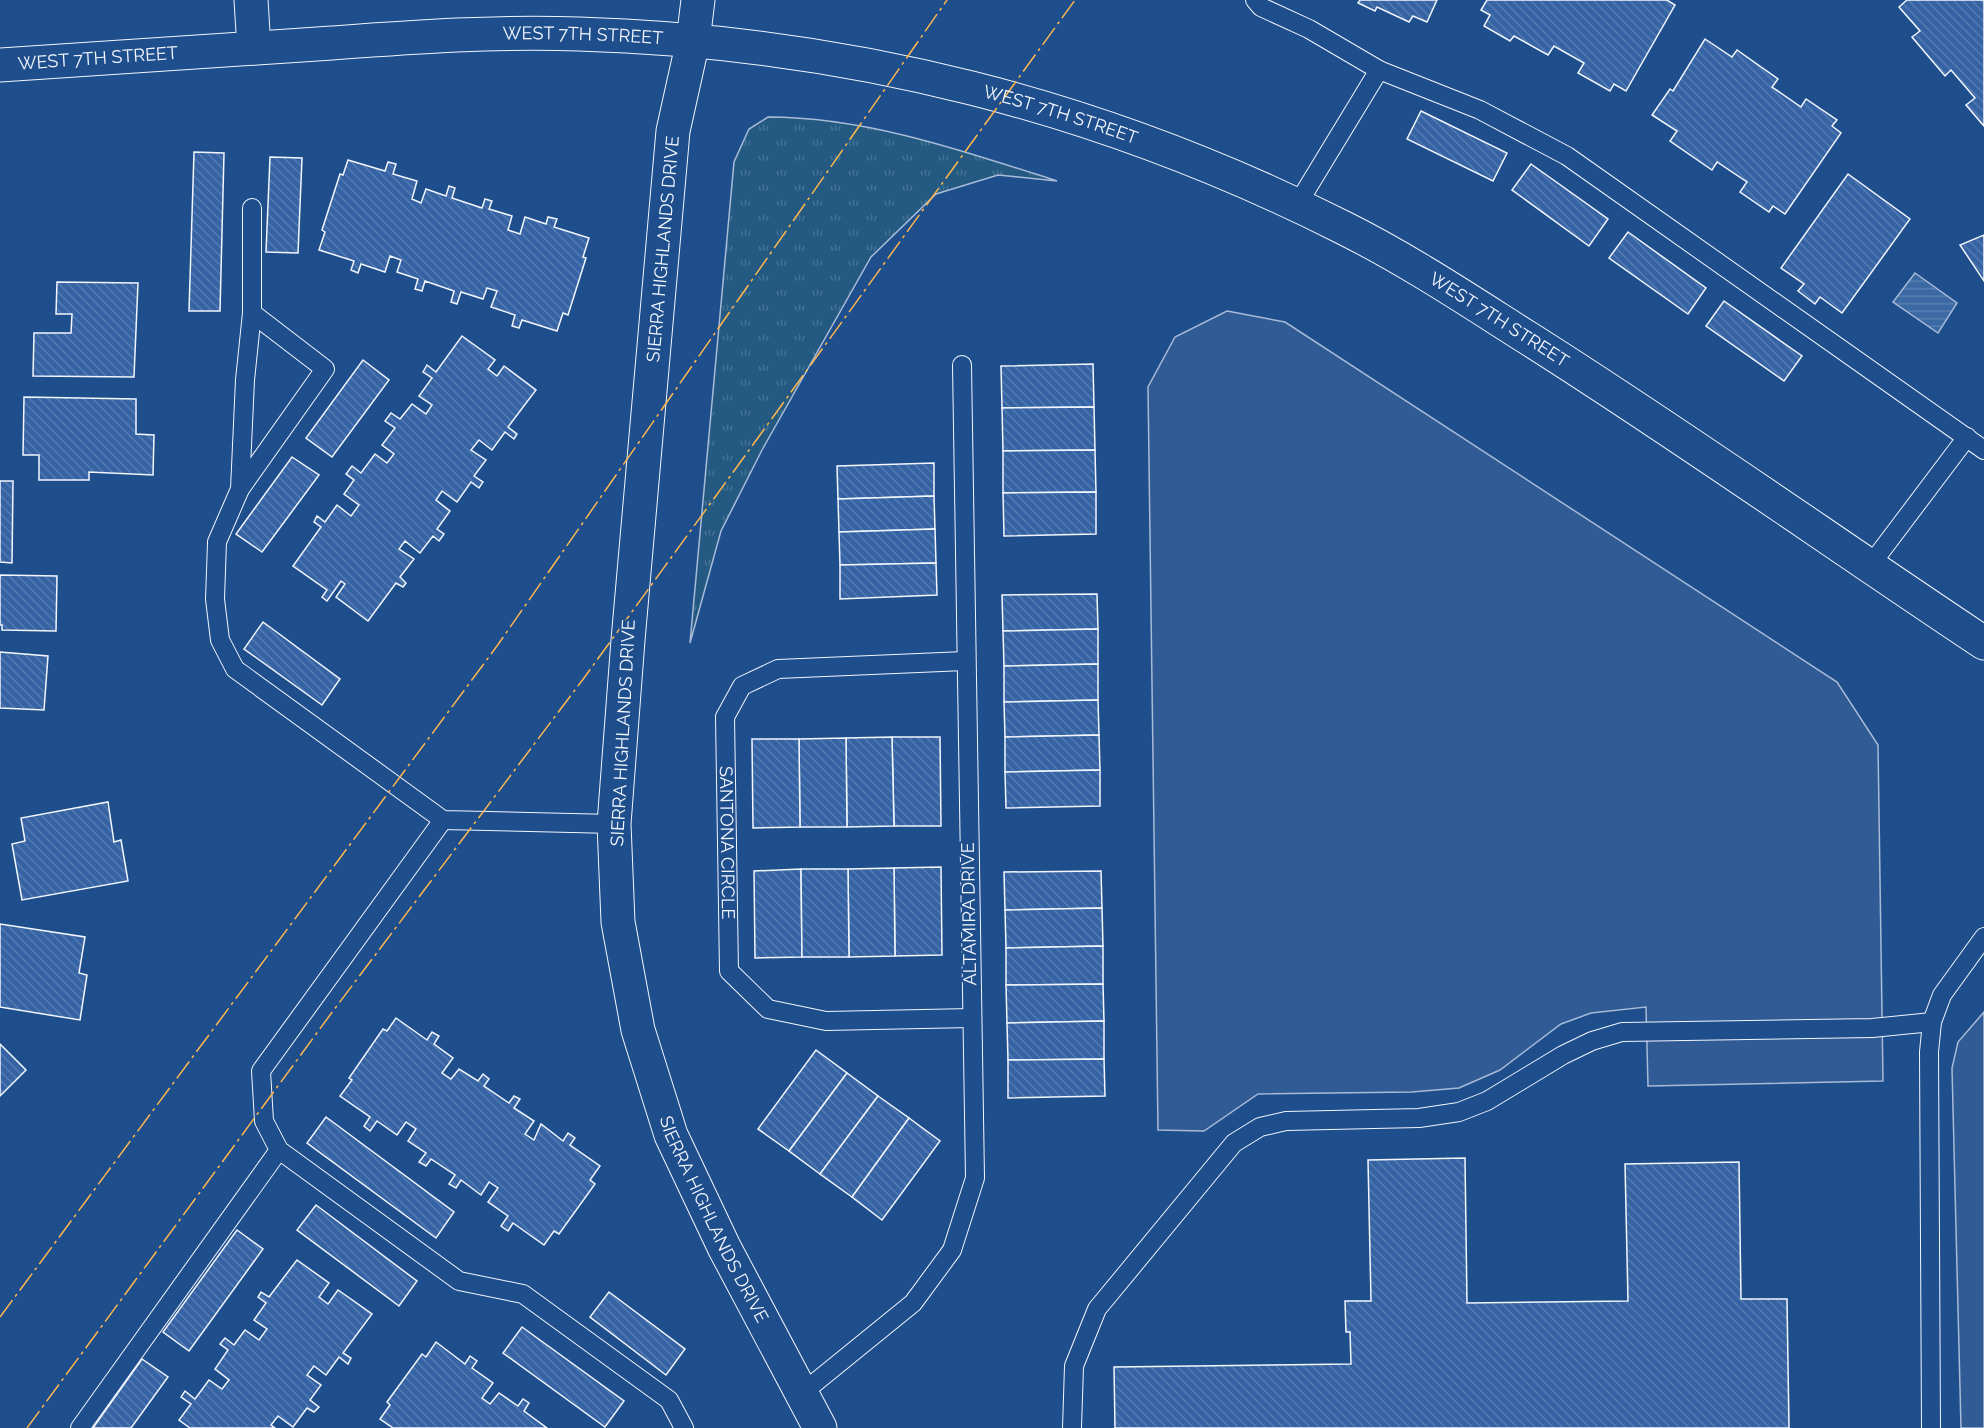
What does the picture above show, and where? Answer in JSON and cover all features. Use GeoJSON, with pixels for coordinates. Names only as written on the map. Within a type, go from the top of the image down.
{"type":"FeatureCollection","features":[{"type":"Feature","properties":{"kind":"main road"},"geometry":{"type":"LineString","coordinates":[[251,0],[254,48]]}},
{"type":"Feature","properties":{"kind":"main road","name":"SIERRA HIGHLANDS DRIVE"},"geometry":{"type":"LineString","coordinates":[[698,0],[693,41],[673,131],[628,640],[614,824],[620,933],[638,1030],[671,1135],[724,1247],[820,1428]]}},
{"type":"Feature","properties":{"kind":"main road","name":"WEST 7TH STREET"},"geometry":{"type":"LineString","coordinates":[[0,65],[498,34],[580,34],[768,48],[959,82],[1052,110],[1147,143],[1250,183],[1427,273],[1595,381],[1984,643]]}},
{"type":"Feature","properties":{"kind":"lane"},"geometry":{"type":"LineString","coordinates":[[1255,0],[1261,7],[1309,29],[1379,70],[1480,110],[1567,156],[1984,450]]}},
{"type":"Feature","properties":{"kind":"lane"},"geometry":{"type":"LineString","coordinates":[[1297,205],[1379,70]]}},
{"type":"Feature","properties":{"kind":"lane"},"geometry":{"type":"LineString","coordinates":[[240,489],[245,380],[252,313],[252,208]]}},
{"type":"Feature","properties":{"kind":"lane"},"geometry":{"type":"LineString","coordinates":[[252,313],[325,369],[240,489],[217,542],[214,599],[220,640],[235,669],[443,820],[614,824]]}},
{"type":"Feature","properties":{"kind":"lane","name":"ALTAMIRA DRIVE"},"geometry":{"type":"LineString","coordinates":[[801,1394],[913,1303],[952,1250],[975,1178],[962,365]]}},
{"type":"Feature","properties":{"kind":"lane"},"geometry":{"type":"LineString","coordinates":[[1869,567],[1966,437]]}},
{"type":"Feature","properties":{"kind":"lane","name":"SANTONA CIRCLE"},"geometry":{"type":"LineString","coordinates":[[965,661],[778,669],[742,686],[725,717],[729,972],[768,1009],[826,1021],[971,1018]]}},
{"type":"Feature","properties":{"kind":"lane"},"geometry":{"type":"LineString","coordinates":[[443,820],[261,1071],[264,1121],[279,1150],[459,1281],[523,1294],[669,1400],[684,1428]]}},
{"type":"Feature","properties":{"kind":"lane"},"geometry":{"type":"LineString","coordinates":[[1931,1428],[1928,1116],[1932,1022],[1942,995],[1984,937]]}},
{"type":"Feature","properties":{"kind":"lane"},"geometry":{"type":"LineString","coordinates":[[1072,1428],[1074,1366],[1097,1309],[1234,1143],[1260,1127],[1286,1121],[1419,1118],[1459,1112],[1487,1101],[1563,1055],[1592,1041],[1622,1032],[1872,1028],[1932,1022]]}},
{"type":"Feature","properties":{"kind":"lane"},"geometry":{"type":"LineString","coordinates":[[80,1428],[279,1150]]}},
{"type":"Feature","properties":{"kind":"green space"},"geometry":{"type":"Polygon","coordinates":[[[768,117],[805,119],[878,129],[986,158],[1057,181],[998,175],[936,194],[871,257],[762,450],[721,531],[690,643],[734,162],[749,129],[768,117]]]}},
{"type":"Feature","properties":{"kind":"shaded area"},"geometry":{"type":"Polygon","coordinates":[[[1915,273],[1957,303],[1938,333],[1893,302],[1915,273]]]}},
{"type":"Feature","properties":{"kind":"shaded area"},"geometry":{"type":"Polygon","coordinates":[[[1227,311],[1285,322],[1837,682],[1878,745],[1883,1081],[1648,1086],[1646,1007],[1591,1013],[1561,1024],[1500,1070],[1459,1088],[1412,1092],[1258,1094],[1204,1131],[1158,1130],[1148,387],[1175,337],[1227,311]]]}},
{"type":"Feature","properties":{"kind":"shaded area"},"geometry":{"type":"Polygon","coordinates":[[[1984,1012],[1984,1428],[1961,1428],[1952,1068],[1958,1042],[1984,1012]]]}},
{"type":"Feature","properties":{"kind":"building"},"geometry":{"type":"Polygon","coordinates":[[[1360,0],[1437,0],[1427,22],[1413,16],[1409,22],[1377,7],[1375,11],[1358,3],[1360,0]]]}},
{"type":"Feature","properties":{"kind":"building"},"geometry":{"type":"Polygon","coordinates":[[[1487,0],[1667,0],[1675,5],[1626,91],[1614,84],[1610,91],[1578,73],[1584,63],[1554,46],[1548,55],[1514,36],[1510,41],[1484,26],[1490,15],[1481,10],[1487,0]]]}},
{"type":"Feature","properties":{"kind":"building"},"geometry":{"type":"Polygon","coordinates":[[[1907,0],[1984,0],[1984,126],[1966,105],[1975,98],[1951,70],[1945,76],[1912,37],[1920,31],[1899,7],[1907,0]]]}},
{"type":"Feature","properties":{"kind":"building"},"geometry":{"type":"Polygon","coordinates":[[[1705,39],[1732,57],[1737,50],[1778,79],[1772,87],[1801,107],[1806,99],[1837,120],[1832,126],[1841,133],[1785,214],[1773,206],[1769,212],[1740,192],[1747,182],[1717,162],[1712,170],[1670,141],[1677,131],[1652,115],[1670,89],[1673,91],[1705,39]]]}},
{"type":"Feature","properties":{"kind":"building"},"geometry":{"type":"Polygon","coordinates":[[[1421,111],[1507,153],[1493,181],[1407,139],[1421,111]]]}},
{"type":"Feature","properties":{"kind":"building"},"geometry":{"type":"Polygon","coordinates":[[[194,152],[224,153],[220,311],[189,311],[194,152]]]}},
{"type":"Feature","properties":{"kind":"building"},"geometry":{"type":"Polygon","coordinates":[[[270,157],[302,158],[298,253],[266,252],[270,157]]]}},
{"type":"Feature","properties":{"kind":"building"},"geometry":{"type":"Polygon","coordinates":[[[348,160],[385,171],[388,162],[396,164],[393,174],[417,181],[412,199],[421,203],[426,189],[446,196],[449,186],[455,188],[452,198],[482,208],[485,199],[492,201],[489,209],[512,216],[508,230],[520,234],[525,217],[546,224],[548,217],[557,219],[554,227],[589,238],[583,257],[586,258],[568,315],[563,313],[557,331],[522,320],[519,328],[512,326],[515,315],[491,307],[497,291],[487,288],[483,299],[461,292],[457,304],[451,302],[454,291],[425,281],[422,291],[415,289],[418,279],[397,272],[401,260],[390,256],[385,272],[361,264],[358,273],[351,270],[354,261],[319,250],[325,232],[322,230],[340,174],[343,175],[348,160]]]}},
{"type":"Feature","properties":{"kind":"building"},"geometry":{"type":"Polygon","coordinates":[[[1531,164],[1608,219],[1589,246],[1512,190],[1531,164]]]}},
{"type":"Feature","properties":{"kind":"building"},"geometry":{"type":"Polygon","coordinates":[[[1848,174],[1910,219],[1842,313],[1820,297],[1815,304],[1798,291],[1804,284],[1781,268],[1848,174]]]}},
{"type":"Feature","properties":{"kind":"building"},"geometry":{"type":"Polygon","coordinates":[[[1628,232],[1706,288],[1688,314],[1609,258],[1628,232]]]}},
{"type":"Feature","properties":{"kind":"building"},"geometry":{"type":"Polygon","coordinates":[[[1984,235],[1984,281],[1960,245],[1984,235]]]}},
{"type":"Feature","properties":{"kind":"building"},"geometry":{"type":"Polygon","coordinates":[[[57,282],[138,283],[134,377],[33,376],[34,333],[71,333],[72,314],[56,314],[57,282]]]}},
{"type":"Feature","properties":{"kind":"building"},"geometry":{"type":"Polygon","coordinates":[[[1724,301],[1802,356],[1784,381],[1706,326],[1724,301]]]}},
{"type":"Feature","properties":{"kind":"building"},"geometry":{"type":"Polygon","coordinates":[[[462,336],[495,360],[488,369],[497,376],[504,366],[536,390],[508,427],[517,434],[514,439],[505,432],[492,450],[479,440],[471,450],[486,460],[474,476],[483,482],[479,488],[471,482],[457,502],[442,491],[436,500],[450,511],[437,529],[444,534],[439,541],[433,536],[420,553],[405,541],[399,549],[414,559],[400,577],[406,583],[403,587],[396,583],[368,621],[336,597],[345,584],[341,581],[327,601],[322,597],[327,590],[293,566],[321,527],[314,522],[317,516],[325,522],[337,505],[351,516],[359,505],[344,494],[354,480],[346,474],[352,466],[361,473],[375,454],[387,463],[394,454],[382,445],[395,428],[385,421],[391,413],[400,419],[412,404],[426,414],[432,405],[419,396],[432,378],[423,372],[427,365],[436,372],[462,336]]]}},
{"type":"Feature","properties":{"kind":"building"},"geometry":{"type":"Polygon","coordinates":[[[363,360],[389,380],[332,457],[306,438],[363,360]]]}},
{"type":"Feature","properties":{"kind":"building"},"geometry":{"type":"Polygon","coordinates":[[[1093,364],[1094,407],[1002,408],[1001,366],[1093,364]]]}},
{"type":"Feature","properties":{"kind":"building"},"geometry":{"type":"Polygon","coordinates":[[[24,397],[136,399],[136,434],[154,435],[153,475],[89,472],[89,480],[39,480],[39,455],[23,455],[24,397]]]}},
{"type":"Feature","properties":{"kind":"building"},"geometry":{"type":"Polygon","coordinates":[[[1094,407],[1095,450],[1003,451],[1002,408],[1094,407]]]}},
{"type":"Feature","properties":{"kind":"building"},"geometry":{"type":"Polygon","coordinates":[[[1095,450],[1096,492],[1003,493],[1003,451],[1095,450]]]}},
{"type":"Feature","properties":{"kind":"building"},"geometry":{"type":"Polygon","coordinates":[[[292,457],[319,475],[262,552],[236,534],[292,457]]]}},
{"type":"Feature","properties":{"kind":"building"},"geometry":{"type":"Polygon","coordinates":[[[934,463],[934,496],[838,499],[837,466],[934,463]]]}},
{"type":"Feature","properties":{"kind":"building"},"geometry":{"type":"Polygon","coordinates":[[[0,481],[13,481],[12,563],[0,562],[0,481]]]}},
{"type":"Feature","properties":{"kind":"building"},"geometry":{"type":"Polygon","coordinates":[[[1096,492],[1096,534],[1004,536],[1003,493],[1096,492]]]}},
{"type":"Feature","properties":{"kind":"building"},"geometry":{"type":"Polygon","coordinates":[[[934,496],[935,529],[839,532],[838,499],[934,496]]]}},
{"type":"Feature","properties":{"kind":"building"},"geometry":{"type":"Polygon","coordinates":[[[935,529],[936,563],[840,565],[839,532],[935,529]]]}},
{"type":"Feature","properties":{"kind":"building"},"geometry":{"type":"Polygon","coordinates":[[[936,563],[937,595],[840,599],[840,565],[936,563]]]}},
{"type":"Feature","properties":{"kind":"building"},"geometry":{"type":"Polygon","coordinates":[[[0,575],[57,576],[56,631],[2,630],[2,625],[0,625],[0,575]]]}},
{"type":"Feature","properties":{"kind":"building"},"geometry":{"type":"Polygon","coordinates":[[[1097,594],[1098,629],[1003,631],[1002,595],[1097,594]]]}},
{"type":"Feature","properties":{"kind":"building"},"geometry":{"type":"Polygon","coordinates":[[[263,622],[340,679],[322,705],[244,649],[263,622]]]}},
{"type":"Feature","properties":{"kind":"building"},"geometry":{"type":"Polygon","coordinates":[[[1098,629],[1098,664],[1004,666],[1003,631],[1098,629]]]}},
{"type":"Feature","properties":{"kind":"building"},"geometry":{"type":"Polygon","coordinates":[[[0,652],[48,656],[44,710],[0,708],[0,652]]]}},
{"type":"Feature","properties":{"kind":"building"},"geometry":{"type":"Polygon","coordinates":[[[1098,664],[1098,700],[1004,702],[1004,666],[1098,664]]]}},
{"type":"Feature","properties":{"kind":"building"},"geometry":{"type":"Polygon","coordinates":[[[1098,700],[1099,735],[1005,737],[1004,702],[1098,700]]]}},
{"type":"Feature","properties":{"kind":"building"},"geometry":{"type":"Polygon","coordinates":[[[1099,735],[1100,770],[1005,772],[1005,737],[1099,735]]]}},
{"type":"Feature","properties":{"kind":"building"},"geometry":{"type":"Polygon","coordinates":[[[892,737],[940,737],[941,826],[894,826],[892,737]]]}},
{"type":"Feature","properties":{"kind":"building"},"geometry":{"type":"Polygon","coordinates":[[[892,737],[894,826],[847,827],[846,738],[892,737]]]}},
{"type":"Feature","properties":{"kind":"building"},"geometry":{"type":"Polygon","coordinates":[[[846,738],[847,827],[800,827],[799,739],[846,738]]]}},
{"type":"Feature","properties":{"kind":"building"},"geometry":{"type":"Polygon","coordinates":[[[752,739],[799,739],[800,827],[753,828],[752,739]]]}},
{"type":"Feature","properties":{"kind":"building"},"geometry":{"type":"Polygon","coordinates":[[[1100,770],[1100,806],[1006,808],[1005,772],[1100,770]]]}},
{"type":"Feature","properties":{"kind":"building"},"geometry":{"type":"Polygon","coordinates":[[[108,802],[114,842],[121,840],[128,881],[22,900],[12,844],[25,841],[21,818],[108,802]]]}},
{"type":"Feature","properties":{"kind":"building"},"geometry":{"type":"Polygon","coordinates":[[[941,867],[942,955],[895,956],[894,868],[941,867]]]}},
{"type":"Feature","properties":{"kind":"building"},"geometry":{"type":"Polygon","coordinates":[[[894,868],[895,956],[849,957],[848,869],[894,868]]]}},
{"type":"Feature","properties":{"kind":"building"},"geometry":{"type":"Polygon","coordinates":[[[801,869],[802,957],[755,958],[754,871],[801,869]]]}},
{"type":"Feature","properties":{"kind":"building"},"geometry":{"type":"Polygon","coordinates":[[[801,869],[848,869],[849,957],[802,957],[801,869]]]}},
{"type":"Feature","properties":{"kind":"building"},"geometry":{"type":"Polygon","coordinates":[[[1101,871],[1102,908],[1005,910],[1004,872],[1101,871]]]}},
{"type":"Feature","properties":{"kind":"building"},"geometry":{"type":"Polygon","coordinates":[[[1102,908],[1103,946],[1006,948],[1005,910],[1102,908]]]}},
{"type":"Feature","properties":{"kind":"building"},"geometry":{"type":"Polygon","coordinates":[[[0,924],[85,937],[79,973],[87,975],[80,1020],[0,1007],[0,924]]]}},
{"type":"Feature","properties":{"kind":"building"},"geometry":{"type":"Polygon","coordinates":[[[1103,946],[1103,984],[1006,985],[1006,948],[1103,946]]]}},
{"type":"Feature","properties":{"kind":"building"},"geometry":{"type":"Polygon","coordinates":[[[1103,984],[1104,1021],[1007,1023],[1006,985],[1103,984]]]}},
{"type":"Feature","properties":{"kind":"building"},"geometry":{"type":"Polygon","coordinates":[[[396,1018],[427,1040],[432,1032],[439,1036],[434,1044],[453,1058],[442,1073],[451,1079],[459,1069],[478,1081],[483,1074],[489,1079],[484,1086],[509,1103],[514,1096],[520,1099],[514,1108],[534,1121],[525,1134],[534,1140],[541,1124],[563,1141],[568,1133],[575,1138],[570,1145],[600,1166],[590,1180],[595,1184],[559,1234],[554,1231],[544,1245],[513,1223],[508,1231],[501,1226],[508,1216],[488,1202],[498,1188],[489,1182],[481,1195],[461,1180],[456,1188],[449,1184],[455,1175],[431,1159],[426,1166],[419,1162],[426,1153],[408,1141],[416,1129],[406,1122],[397,1135],[377,1121],[370,1131],[364,1126],[370,1117],[340,1096],[352,1080],[349,1078],[383,1029],[387,1031],[396,1018]]]}},
{"type":"Feature","properties":{"kind":"building"},"geometry":{"type":"Polygon","coordinates":[[[1104,1021],[1104,1059],[1008,1060],[1007,1023],[1104,1021]]]}},
{"type":"Feature","properties":{"kind":"building"},"geometry":{"type":"Polygon","coordinates":[[[0,1044],[26,1070],[0,1096],[0,1044]]]}},
{"type":"Feature","properties":{"kind":"building"},"geometry":{"type":"Polygon","coordinates":[[[816,1050],[847,1073],[789,1151],[758,1129],[816,1050]]]}},
{"type":"Feature","properties":{"kind":"building"},"geometry":{"type":"Polygon","coordinates":[[[1104,1059],[1105,1096],[1008,1098],[1008,1060],[1104,1059]]]}},
{"type":"Feature","properties":{"kind":"building"},"geometry":{"type":"Polygon","coordinates":[[[847,1073],[878,1096],[820,1174],[789,1151],[847,1073]]]}},
{"type":"Feature","properties":{"kind":"building"},"geometry":{"type":"Polygon","coordinates":[[[878,1096],[909,1118],[852,1197],[820,1174],[878,1096]]]}},
{"type":"Feature","properties":{"kind":"building"},"geometry":{"type":"Polygon","coordinates":[[[326,1117],[454,1212],[436,1238],[307,1143],[326,1117]]]}},
{"type":"Feature","properties":{"kind":"building"},"geometry":{"type":"Polygon","coordinates":[[[909,1118],[940,1141],[882,1220],[852,1197],[909,1118]]]}},
{"type":"Feature","properties":{"kind":"building"},"geometry":{"type":"Polygon","coordinates":[[[1465,1158],[1467,1303],[1628,1301],[1625,1164],[1739,1162],[1741,1299],[1787,1299],[1789,1428],[1115,1428],[1114,1367],[1351,1364],[1350,1332],[1346,1332],[1345,1301],[1371,1301],[1368,1160],[1465,1158]]]}},
{"type":"Feature","properties":{"kind":"building"},"geometry":{"type":"Polygon","coordinates":[[[316,1205],[417,1281],[399,1306],[297,1230],[316,1205]]]}},
{"type":"Feature","properties":{"kind":"building"},"geometry":{"type":"Polygon","coordinates":[[[237,1230],[263,1249],[189,1351],[163,1332],[237,1230]]]}},
{"type":"Feature","properties":{"kind":"building"},"geometry":{"type":"Polygon","coordinates":[[[297,1260],[329,1283],[319,1297],[328,1304],[338,1290],[372,1314],[343,1353],[351,1358],[348,1364],[339,1357],[326,1375],[314,1366],[307,1375],[321,1385],[310,1400],[319,1407],[314,1412],[307,1408],[293,1427],[278,1416],[271,1425],[275,1428],[190,1428],[179,1420],[191,1404],[181,1397],[185,1391],[195,1399],[209,1380],[222,1389],[229,1380],[215,1369],[228,1350],[220,1344],[225,1338],[234,1345],[245,1330],[259,1340],[267,1329],[254,1320],[266,1303],[258,1297],[261,1292],[269,1297],[297,1260]]]}},
{"type":"Feature","properties":{"kind":"building"},"geometry":{"type":"Polygon","coordinates":[[[609,1292],[685,1349],[666,1375],[590,1317],[609,1292]]]}},
{"type":"Feature","properties":{"kind":"building"},"geometry":{"type":"Polygon","coordinates":[[[522,1327],[624,1401],[605,1427],[503,1353],[522,1327]]]}},
{"type":"Feature","properties":{"kind":"building"},"geometry":{"type":"Polygon","coordinates":[[[436,1342],[465,1364],[470,1356],[477,1361],[472,1368],[493,1383],[482,1398],[490,1404],[499,1393],[518,1406],[523,1399],[529,1403],[524,1411],[547,1428],[393,1428],[380,1419],[390,1405],[387,1402],[422,1354],[426,1357],[436,1342]]]}},
{"type":"Feature","properties":{"kind":"building"},"geometry":{"type":"Polygon","coordinates":[[[142,1359],[168,1377],[131,1428],[93,1428],[142,1359]]]}},
{"type":"Feature","properties":{"kind":"power"},"geometry":{"type":"LineString","coordinates":[[0,1317],[497,646],[947,0]]}},
{"type":"Feature","properties":{"kind":"power"},"geometry":{"type":"LineString","coordinates":[[27,1428],[333,1011],[584,678],[1075,0]]}}]}
